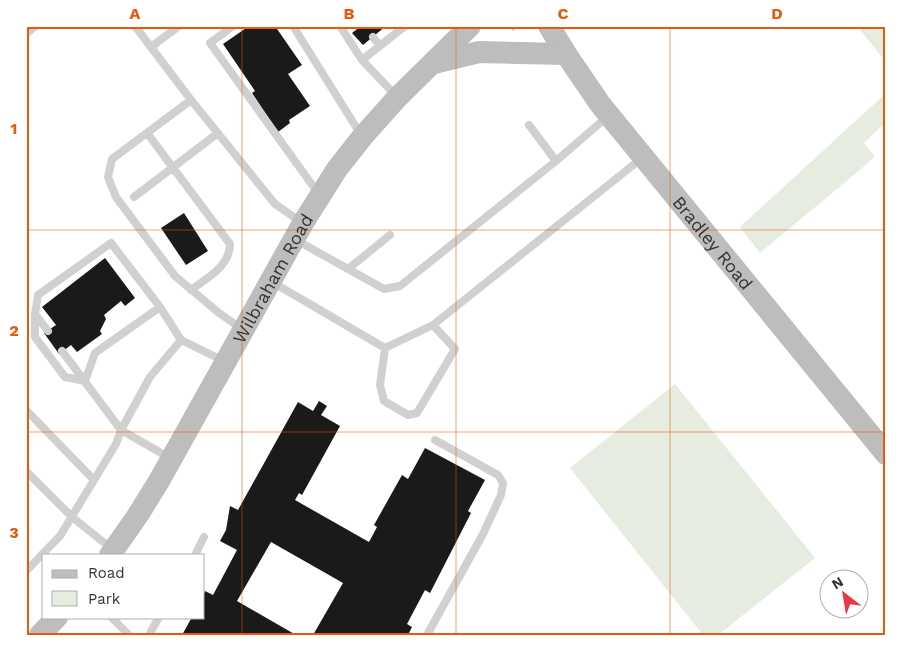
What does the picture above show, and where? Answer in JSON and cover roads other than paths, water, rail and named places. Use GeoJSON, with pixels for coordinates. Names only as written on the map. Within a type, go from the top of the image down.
{"type":"FeatureCollection","features":[{"type":"Feature","properties":{"kind":"main road","name":"Wilbraham Road"},"geometry":{"type":"LineString","coordinates":[[112,553],[172,459],[298,231],[341,164],[362,136],[470,26]]}},
{"type":"Feature","properties":{"kind":"main road","name":"Bradley Road"},"geometry":{"type":"LineString","coordinates":[[549,26],[566,54],[609,115],[886,454]]}},
{"type":"Feature","properties":{"kind":"main road"},"geometry":{"type":"LineString","coordinates":[[434,63],[479,52],[566,54]]}},
{"type":"Feature","properties":{"kind":"main road"},"geometry":{"type":"LineString","coordinates":[[40,635],[56,618]]}},
{"type":"Feature","properties":{"kind":"lane"},"geometry":{"type":"LineString","coordinates":[[26,34],[36,26]]}},
{"type":"Feature","properties":{"kind":"lane"},"geometry":{"type":"LineString","coordinates":[[135,26],[191,100],[298,231],[348,269],[384,289],[400,286],[556,161],[609,115]]}},
{"type":"Feature","properties":{"kind":"lane"},"geometry":{"type":"LineString","coordinates":[[151,47],[179,26]]}},
{"type":"Feature","properties":{"kind":"lane"},"geometry":{"type":"LineString","coordinates":[[233,26],[210,43],[320,195]]}},
{"type":"Feature","properties":{"kind":"lane"},"geometry":{"type":"LineString","coordinates":[[293,26],[362,136]]}},
{"type":"Feature","properties":{"kind":"lane"},"geometry":{"type":"LineString","coordinates":[[340,26],[362,60],[398,98]]}},
{"type":"Feature","properties":{"kind":"lane"},"geometry":{"type":"LineString","coordinates":[[389,26],[395,34]]}},
{"type":"Feature","properties":{"kind":"lane"},"geometry":{"type":"LineString","coordinates":[[362,60],[405,26]]}},
{"type":"Feature","properties":{"kind":"lane"},"geometry":{"type":"LineString","coordinates":[[373,37],[380,46]]}},
{"type":"Feature","properties":{"kind":"lane"},"geometry":{"type":"LineString","coordinates":[[191,100],[112,159],[108,177],[116,197],[176,276],[219,313],[244,330]]}},
{"type":"Feature","properties":{"kind":"lane"},"geometry":{"type":"LineString","coordinates":[[529,125],[556,161]]}},
{"type":"Feature","properties":{"kind":"lane"},"geometry":{"type":"LineString","coordinates":[[147,133],[230,244],[230,254],[226,262],[191,290]]}},
{"type":"Feature","properties":{"kind":"lane"},"geometry":{"type":"LineString","coordinates":[[134,197],[218,133]]}},
{"type":"Feature","properties":{"kind":"lane"},"geometry":{"type":"LineString","coordinates":[[385,348],[433,324],[643,156]]}},
{"type":"Feature","properties":{"kind":"lane"},"geometry":{"type":"LineString","coordinates":[[348,269],[390,234]]}},
{"type":"Feature","properties":{"kind":"lane"},"geometry":{"type":"LineString","coordinates":[[85,380],[65,377],[35,337],[35,314],[38,295],[111,243],[160,307],[181,340],[226,362]]}},
{"type":"Feature","properties":{"kind":"lane"},"geometry":{"type":"LineString","coordinates":[[270,281],[385,348]]}},
{"type":"Feature","properties":{"kind":"lane"},"geometry":{"type":"LineString","coordinates":[[85,380],[95,353],[160,307]]}},
{"type":"Feature","properties":{"kind":"lane"},"geometry":{"type":"LineString","coordinates":[[35,314],[48,331]]}},
{"type":"Feature","properties":{"kind":"lane"},"geometry":{"type":"LineString","coordinates":[[385,348],[380,385],[384,401],[408,415],[417,413],[455,349],[433,324]]}},
{"type":"Feature","properties":{"kind":"lane"},"geometry":{"type":"LineString","coordinates":[[43,554],[60,536],[72,517],[116,444],[121,430],[150,377],[181,340]]}},
{"type":"Feature","properties":{"kind":"lane"},"geometry":{"type":"LineString","coordinates":[[62,351],[121,430],[172,459]]}},
{"type":"Feature","properties":{"kind":"lane"},"geometry":{"type":"LineString","coordinates":[[26,410],[94,480]]}},
{"type":"Feature","properties":{"kind":"lane"},"geometry":{"type":"LineString","coordinates":[[427,635],[501,495],[503,483],[498,475],[435,440]]}},
{"type":"Feature","properties":{"kind":"lane"},"geometry":{"type":"LineString","coordinates":[[26,471],[72,517],[112,553]]}},
{"type":"Feature","properties":{"kind":"lane"},"geometry":{"type":"LineString","coordinates":[[195,554],[204,537]]}},
{"type":"Feature","properties":{"kind":"lane"},"geometry":{"type":"LineString","coordinates":[[26,571],[42,555]]}},
{"type":"Feature","properties":{"kind":"lane"},"geometry":{"type":"LineString","coordinates":[[112,618],[129,635]]}},
{"type":"Feature","properties":{"kind":"lane"},"geometry":{"type":"LineString","coordinates":[[149,635],[158,618]]}}]}
